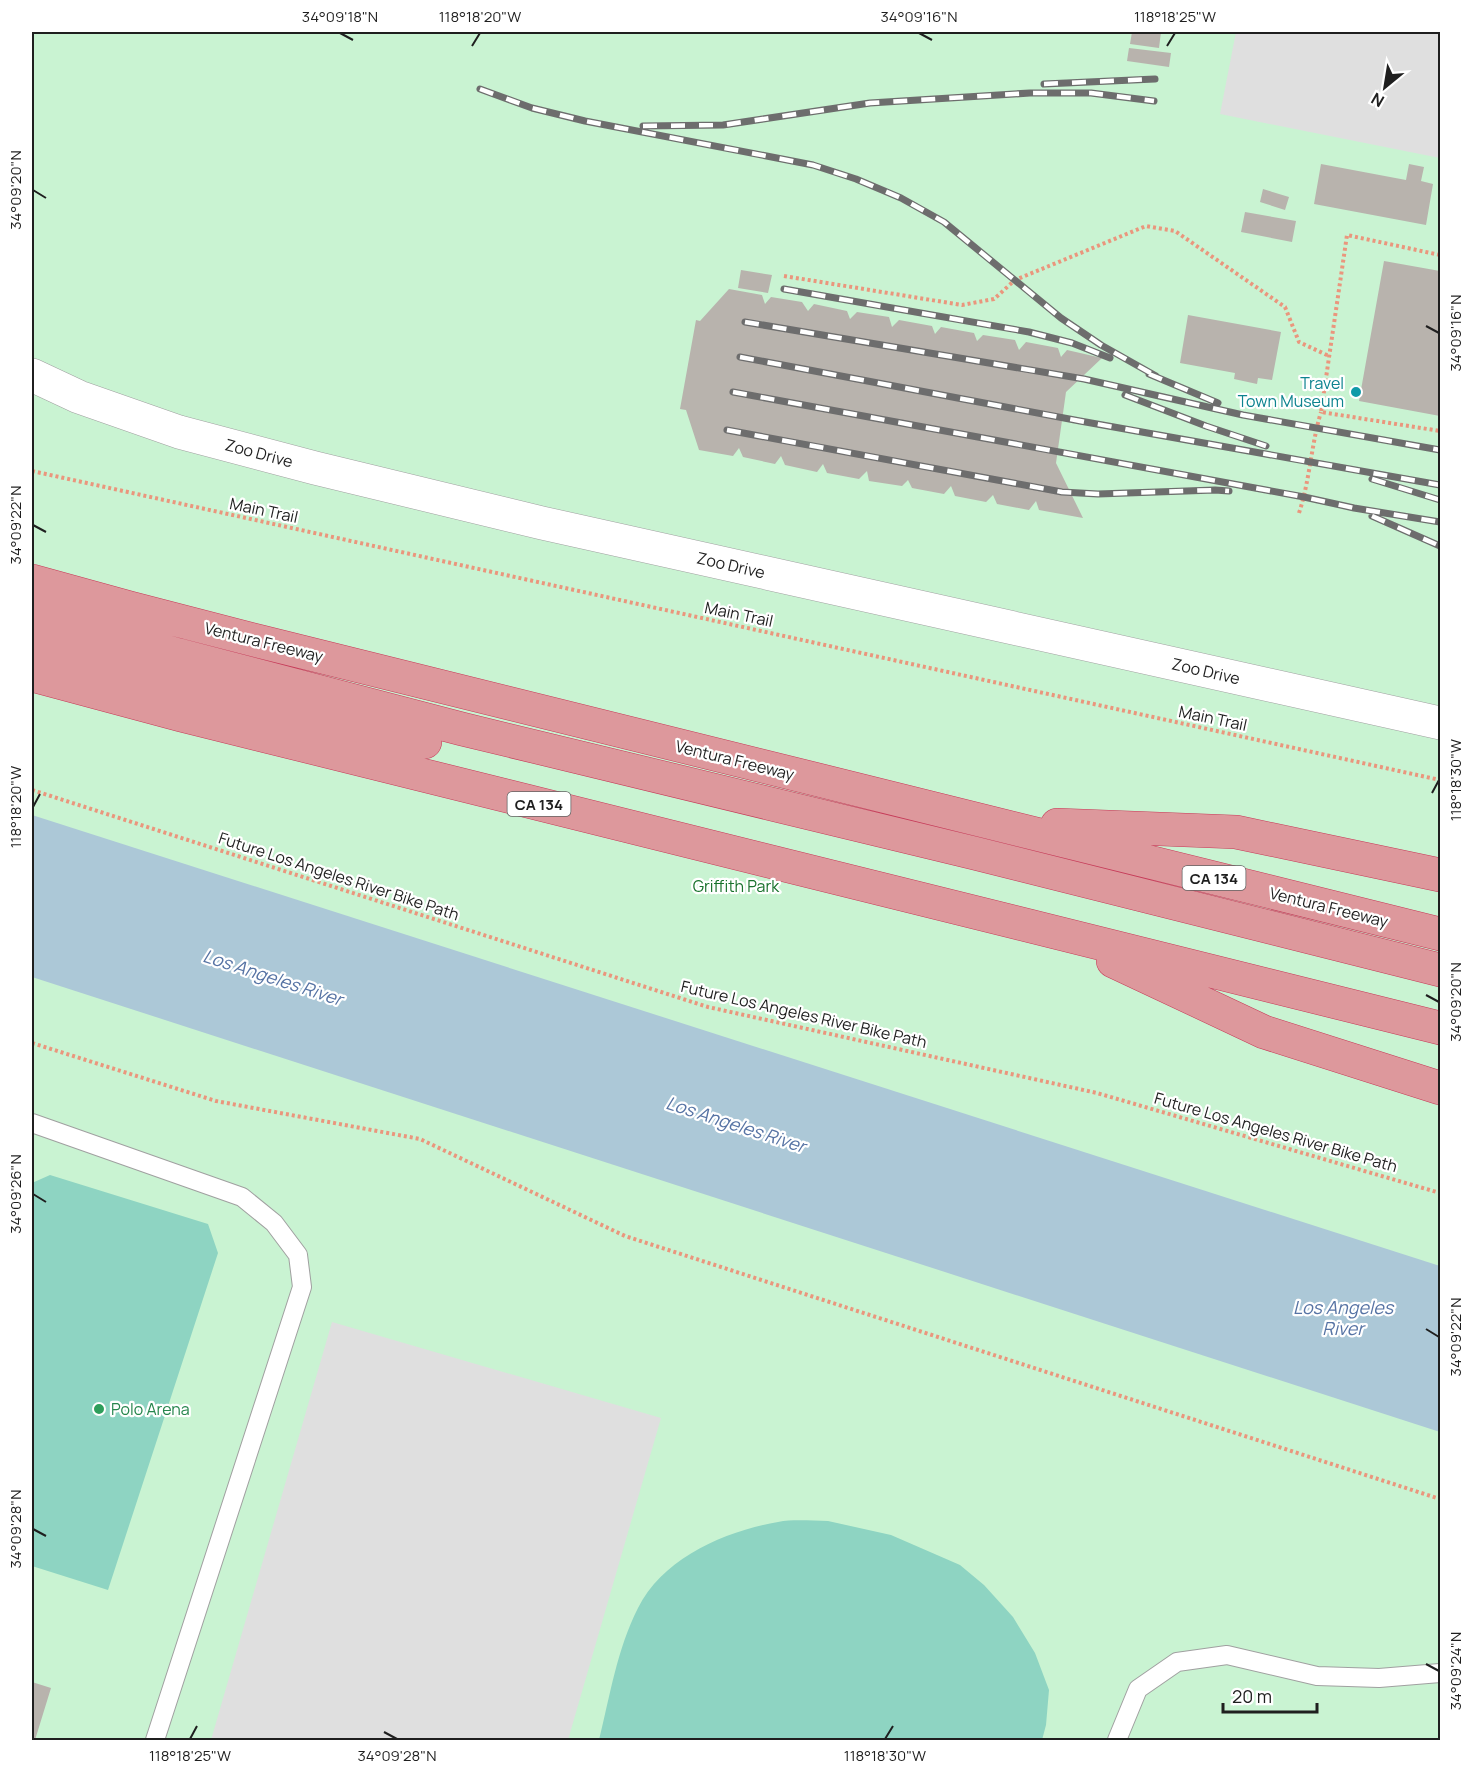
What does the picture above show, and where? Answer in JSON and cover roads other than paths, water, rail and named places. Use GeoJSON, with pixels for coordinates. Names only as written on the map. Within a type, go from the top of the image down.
{"type":"FeatureCollection","features":[{"type":"Feature","properties":{"kind":"highway","name":"Ventura Freeway"},"geometry":{"type":"LineString","coordinates":[[32,580],[251,639],[1440,934]]}},
{"type":"Feature","properties":{"kind":"highway"},"geometry":{"type":"LineString","coordinates":[[32,613],[179,655],[451,726],[974,852],[1440,970]]}},
{"type":"Feature","properties":{"kind":"highway"},"geometry":{"type":"LineString","coordinates":[[32,641],[193,686],[1440,991]]}},
{"type":"Feature","properties":{"kind":"highway","name":"CA 134"},"geometry":{"type":"LineString","coordinates":[[32,675],[159,710],[1440,1028]]}},
{"type":"Feature","properties":{"kind":"highway"},"geometry":{"type":"LineString","coordinates":[[987,822],[1236,832],[1440,875]]}},
{"type":"Feature","properties":{"kind":"highway"},"geometry":{"type":"LineString","coordinates":[[1046,930],[1264,1032],[1440,1088]]}},
{"type":"Feature","properties":{"kind":"street","name":"Zoo Drive"},"geometry":{"type":"LineString","coordinates":[[32,375],[79,397],[179,432],[315,468],[542,523],[1440,723]]}},
{"type":"Feature","properties":{"kind":"lane"},"geometry":{"type":"LineString","coordinates":[[32,1124],[242,1197],[274,1223],[298,1255],[302,1287],[155,1740]]}},
{"type":"Feature","properties":{"kind":"lane"},"geometry":{"type":"LineString","coordinates":[[1117,1740],[1138,1689],[1177,1662],[1227,1654],[1317,1676],[1379,1678],[1440,1673]]}},
{"type":"Feature","properties":{"kind":"water","name":"Los Angeles River"},"geometry":{"type":"Polygon","coordinates":[[[32,815],[1440,1266],[1440,1432],[32,977],[32,815]]]}},
{"type":"Feature","properties":{"kind":"railway"},"geometry":{"type":"LineString","coordinates":[[1044,84],[1155,79]]}},
{"type":"Feature","properties":{"kind":"railway"},"geometry":{"type":"LineString","coordinates":[[480,89],[532,108],[585,121],[813,165],[856,179],[901,198],[944,222],[1061,318],[1101,345],[1156,376]]}},
{"type":"Feature","properties":{"kind":"railway"},"geometry":{"type":"LineString","coordinates":[[643,126],[723,125],[870,103],[1030,93],[1091,93],[1154,101]]}},
{"type":"Feature","properties":{"kind":"railway"},"geometry":{"type":"LineString","coordinates":[[784,289],[1029,332],[1072,343],[1110,358]]}},
{"type":"Feature","properties":{"kind":"railway"},"geometry":{"type":"LineString","coordinates":[[745,322],[1084,379],[1243,415],[1440,450]]}},
{"type":"Feature","properties":{"kind":"railway"},"geometry":{"type":"LineString","coordinates":[[740,357],[1440,485]]}},
{"type":"Feature","properties":{"kind":"railway"},"geometry":{"type":"LineString","coordinates":[[1149,374],[1218,403]]}},
{"type":"Feature","properties":{"kind":"railway"},"geometry":{"type":"LineString","coordinates":[[733,392],[1440,522]]}},
{"type":"Feature","properties":{"kind":"railway"},"geometry":{"type":"LineString","coordinates":[[1125,395],[1266,446]]}},
{"type":"Feature","properties":{"kind":"railway"},"geometry":{"type":"LineString","coordinates":[[727,430],[1062,492],[1098,494],[1229,491]]}},
{"type":"Feature","properties":{"kind":"railway"},"geometry":{"type":"LineString","coordinates":[[1372,479],[1440,500]]}},
{"type":"Feature","properties":{"kind":"railway"},"geometry":{"type":"LineString","coordinates":[[1372,516],[1440,546]]}},
{"type":"Feature","properties":{"kind":"place","name":"Travel Town Museum"},"geometry":{"type":"Point","coordinates":[1356,392]}},
{"type":"Feature","properties":{"kind":"place","name":"Polo Arena"},"geometry":{"type":"Point","coordinates":[99,1409]}},
{"type":"Feature","properties":{"kind":"park label","name":"Griffith Park"},"geometry":{"type":"Point","coordinates":[736,886]}}]}
